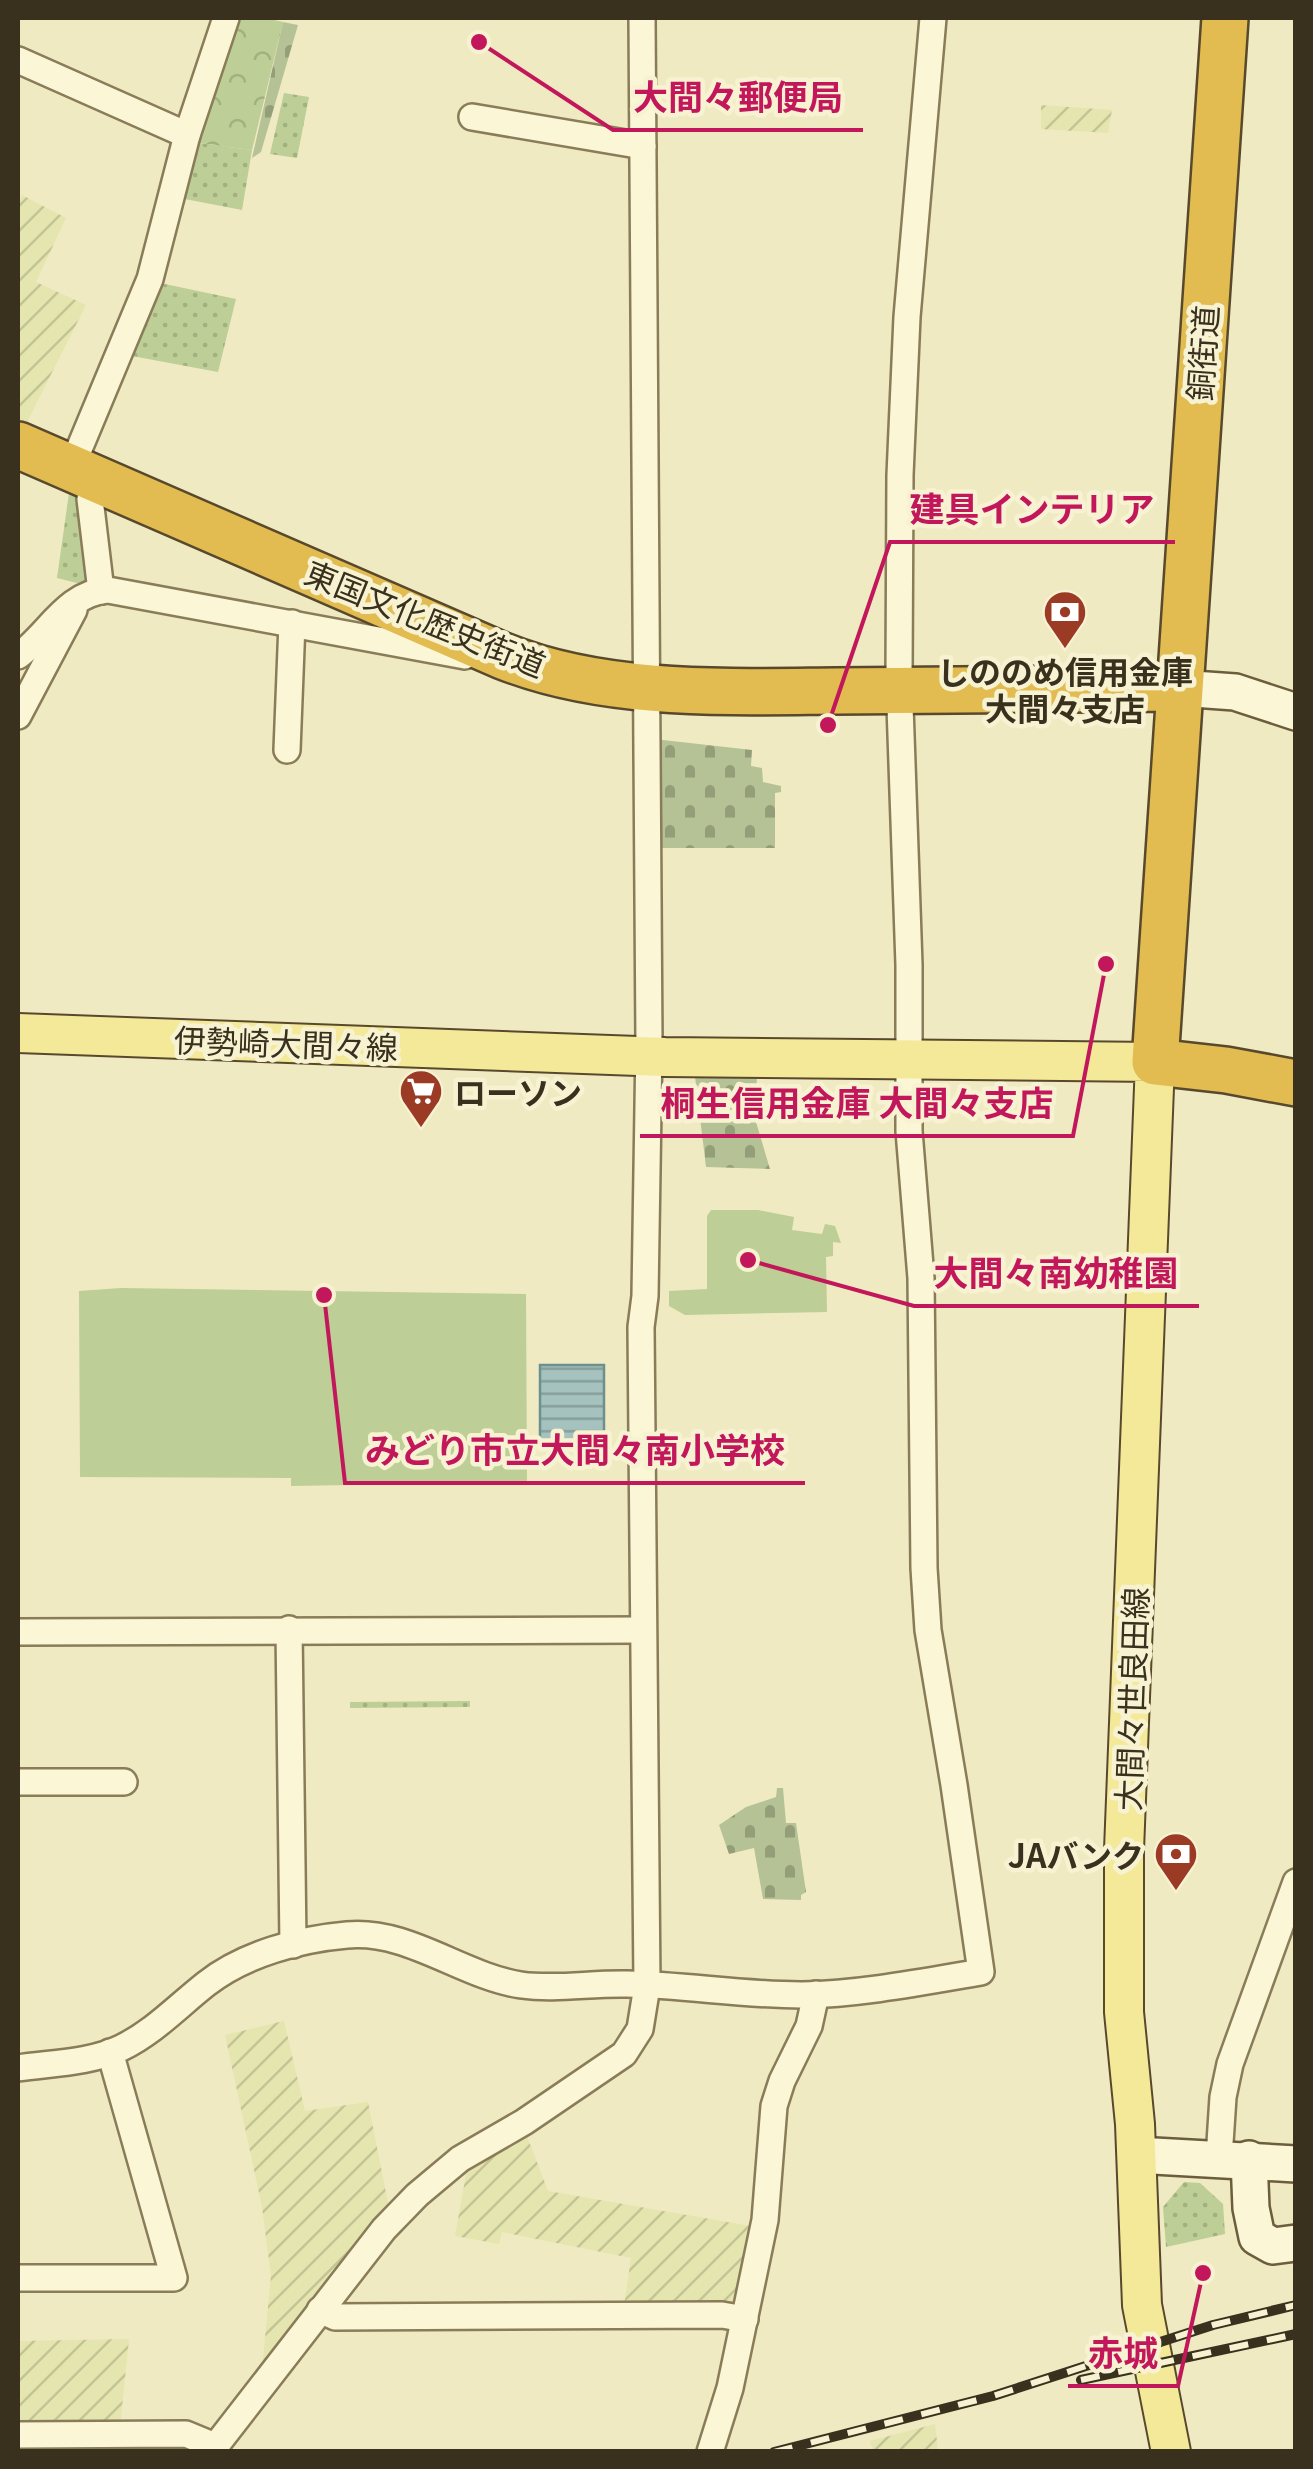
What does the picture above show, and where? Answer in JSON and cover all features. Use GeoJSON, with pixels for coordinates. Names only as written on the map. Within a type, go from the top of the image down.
{"type":"FeatureCollection","features":[{"type":"Feature","properties":{"kind":"highway","name":"銅街道"},"geometry":{"type":"LineString","coordinates":[[1180,688],[1225,18]]}},
{"type":"Feature","properties":{"kind":"highway","name":"東国文化歴史街道"},"geometry":{"type":"LineString","coordinates":[[18,445],[529,664],[645,688],[721,692],[1180,688]]}},
{"type":"Feature","properties":{"kind":"highway"},"geometry":{"type":"LineString","coordinates":[[1180,688],[1155,1062],[1296,1083]]}},
{"type":"Feature","properties":{"kind":"main road","name":"伊勢崎大間々線"},"geometry":{"type":"LineString","coordinates":[[18,1033],[648,1056],[1155,1062]]}},
{"type":"Feature","properties":{"kind":"main road","name":"大間々世良田線"},"geometry":{"type":"LineString","coordinates":[[1155,1062],[1124,1850],[1124,2012],[1136,2155],[1142,2305],[1171,2452]]}},
{"type":"Feature","properties":{"kind":"street"},"geometry":{"type":"LineString","coordinates":[[18,716],[89,596],[90,500],[84,471],[150,279],[188,135],[226,18]]}},
{"type":"Feature","properties":{"kind":"street"},"geometry":{"type":"LineString","coordinates":[[18,2435],[186,2434],[213,2449],[384,2228],[448,2168],[624,2054],[640,2030],[648,1986],[640,1327],[645,1296],[648,1056],[642,18]]}},
{"type":"Feature","properties":{"kind":"street"},"geometry":{"type":"LineString","coordinates":[[18,2068],[110,2052],[151,2030],[218,1974],[293,1945],[350,1934],[408,1945],[499,1981],[527,1986],[648,1986],[816,1994],[908,1985],[981,1972],[928,1630],[921,1278],[910,1152],[908,908],[899,691],[903,396],[933,18]]}},
{"type":"Feature","properties":{"kind":"street"},"geometry":{"type":"LineString","coordinates":[[18,60],[188,135]]}},
{"type":"Feature","properties":{"kind":"street"},"geometry":{"type":"LineString","coordinates":[[472,116],[642,146]]}},
{"type":"Feature","properties":{"kind":"street"},"geometry":{"type":"LineString","coordinates":[[18,656],[89,596],[292,622],[464,656],[494,652]]}},
{"type":"Feature","properties":{"kind":"street"},"geometry":{"type":"LineString","coordinates":[[287,750],[288,642],[292,622]]}},
{"type":"Feature","properties":{"kind":"street"},"geometry":{"type":"LineString","coordinates":[[1180,688],[1236,692],[1296,712]]}},
{"type":"Feature","properties":{"kind":"street"},"geometry":{"type":"LineString","coordinates":[[289,1629],[293,1945]]}},
{"type":"Feature","properties":{"kind":"street"},"geometry":{"type":"LineString","coordinates":[[18,1632],[644,1630]]}},
{"type":"Feature","properties":{"kind":"street"},"geometry":{"type":"LineString","coordinates":[[18,1782],[124,1782]]}},
{"type":"Feature","properties":{"kind":"street"},"geometry":{"type":"LineString","coordinates":[[1296,1882],[1230,2064],[1223,2097],[1234,2159],[1257,2237],[1273,2246],[1296,2243]]}},
{"type":"Feature","properties":{"kind":"street"},"geometry":{"type":"LineString","coordinates":[[710,2452],[724,2413],[764,2220],[774,2106],[809,2026],[816,1994]]}},
{"type":"Feature","properties":{"kind":"street"},"geometry":{"type":"LineString","coordinates":[[18,2278],[174,2278],[110,2052]]}},
{"type":"Feature","properties":{"kind":"street"},"geometry":{"type":"LineString","coordinates":[[1136,2155],[1296,2164]]}},
{"type":"Feature","properties":{"kind":"street"},"geometry":{"type":"LineString","coordinates":[[320,2310],[335,2316],[722,2315],[745,2319]]}},
{"type":"Feature","properties":{"kind":"green space"},"geometry":{"type":"Polygon","coordinates":[[[239,18],[283,22],[252,150],[198,143],[239,18]]]}},
{"type":"Feature","properties":{"kind":"green space"},"geometry":{"type":"Polygon","coordinates":[[[283,22],[298,25],[261,152],[252,158],[283,22]]]}},
{"type":"Feature","properties":{"kind":"green space"},"geometry":{"type":"Polygon","coordinates":[[[284,93],[309,97],[297,158],[270,154],[284,93]]]}},
{"type":"Feature","properties":{"kind":"green space"},"geometry":{"type":"Polygon","coordinates":[[[1041,105],[1112,110],[1108,133],[1041,129],[1041,105]]]}},
{"type":"Feature","properties":{"kind":"green space"},"geometry":{"type":"Polygon","coordinates":[[[198,143],[252,150],[242,210],[185,199],[198,143]]]}},
{"type":"Feature","properties":{"kind":"green space"},"geometry":{"type":"Polygon","coordinates":[[[22,195],[66,218],[36,282],[86,305],[23,430],[18,428],[18,205],[22,195]]]}},
{"type":"Feature","properties":{"kind":"green space"},"geometry":{"type":"Polygon","coordinates":[[[160,283],[236,299],[218,372],[132,356],[160,283]]]}},
{"type":"Feature","properties":{"kind":"green space"},"geometry":{"type":"Polygon","coordinates":[[[60,480],[79,490],[91,580],[85,585],[57,578],[69,493],[60,480]]]}},
{"type":"Feature","properties":{"kind":"green space"},"geometry":{"type":"Polygon","coordinates":[[[654,739],[752,750],[751,766],[762,768],[763,782],[781,786],[781,792],[775,793],[775,848],[653,848],[654,739]]]}},
{"type":"Feature","properties":{"kind":"green space"},"geometry":{"type":"Polygon","coordinates":[[[694,1068],[757,1069],[756,1122],[770,1169],[706,1167],[694,1068]]]}},
{"type":"Feature","properties":{"kind":"green space"},"geometry":{"type":"Polygon","coordinates":[[[711,1210],[758,1210],[794,1217],[792,1230],[822,1234],[825,1224],[835,1226],[841,1243],[833,1242],[833,1256],[826,1257],[827,1312],[685,1315],[669,1306],[669,1291],[707,1289],[707,1216],[711,1210]]]}},
{"type":"Feature","properties":{"kind":"green space"},"geometry":{"type":"Polygon","coordinates":[[[121,1288],[526,1294],[527,1482],[291,1486],[291,1478],[80,1477],[79,1291],[121,1288]]]}},
{"type":"Feature","properties":{"kind":"green space"},"geometry":{"type":"Polygon","coordinates":[[[470,1701],[470,1707],[350,1708],[350,1702],[470,1701]]]}},
{"type":"Feature","properties":{"kind":"green space"},"geometry":{"type":"Polygon","coordinates":[[[777,1788],[783,1788],[786,1823],[796,1823],[806,1892],[801,1900],[763,1899],[754,1848],[729,1854],[719,1825],[746,1807],[776,1797],[777,1788]]]}},
{"type":"Feature","properties":{"kind":"green space"},"geometry":{"type":"Polygon","coordinates":[[[284,2021],[305,2111],[368,2102],[389,2208],[262,2369],[271,2276],[262,2207],[225,2035],[284,2021]]]}},
{"type":"Feature","properties":{"kind":"green space"},"geometry":{"type":"Polygon","coordinates":[[[525,2131],[548,2191],[756,2227],[742,2302],[731,2310],[624,2306],[631,2258],[502,2232],[499,2244],[455,2236],[467,2169],[525,2131]]]}},
{"type":"Feature","properties":{"kind":"green space"},"geometry":{"type":"Polygon","coordinates":[[[1184,2182],[1200,2183],[1223,2204],[1225,2234],[1166,2247],[1163,2207],[1184,2182]]]}},
{"type":"Feature","properties":{"kind":"green space"},"geometry":{"type":"Polygon","coordinates":[[[129,2339],[120,2427],[18,2427],[18,2341],[129,2339]]]}},
{"type":"Feature","properties":{"kind":"green space"},"geometry":{"type":"Polygon","coordinates":[[[935,2424],[938,2451],[873,2451],[870,2441],[935,2424]]]}},
{"type":"Feature","properties":{"kind":"water"},"geometry":{"type":"Polygon","coordinates":[[[540,1365],[604,1365],[604,1446],[540,1445],[540,1365]]]}},
{"type":"Feature","properties":{"kind":"railway"},"geometry":{"type":"LineString","coordinates":[[774,2452],[993,2396],[1213,2325],[1296,2305]]}},
{"type":"Feature","properties":{"kind":"railway"},"geometry":{"type":"LineString","coordinates":[[1081,2380],[1296,2334]]}},
{"type":"Feature","properties":{"kind":"place","name":"大間々郵便局"},"geometry":{"type":"Point","coordinates":[479,42]}},
{"type":"Feature","properties":{"kind":"place","name":"しののめ信用金庫 大間々支店"},"geometry":{"type":"Point","coordinates":[1065,650]}},
{"type":"Feature","properties":{"kind":"place","name":"建具インテリア"},"geometry":{"type":"Point","coordinates":[828,725]}},
{"type":"Feature","properties":{"kind":"place","name":"桐生信用金庫 大間々支店"},"geometry":{"type":"Point","coordinates":[1106,964]}},
{"type":"Feature","properties":{"kind":"place","name":"ローソン"},"geometry":{"type":"Point","coordinates":[421,1129]}},
{"type":"Feature","properties":{"kind":"place","name":"大間々南幼稚園"},"geometry":{"type":"Point","coordinates":[748,1260]}},
{"type":"Feature","properties":{"kind":"place","name":"みどり市立大間々南小学校"},"geometry":{"type":"Point","coordinates":[324,1295]}},
{"type":"Feature","properties":{"kind":"place","name":"JAバンク"},"geometry":{"type":"Point","coordinates":[1176,1892]}},
{"type":"Feature","properties":{"kind":"place","name":"赤城"},"geometry":{"type":"Point","coordinates":[1203,2273]}}]}
